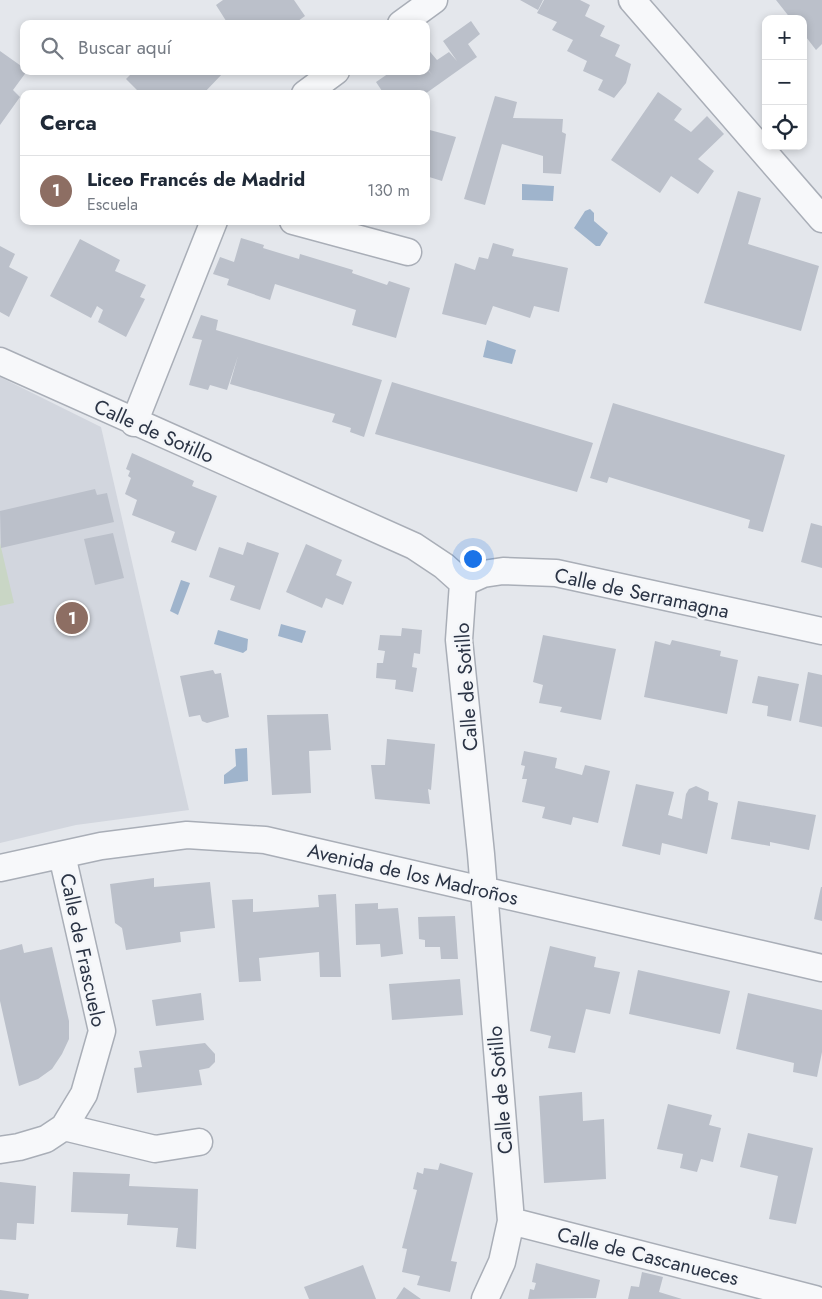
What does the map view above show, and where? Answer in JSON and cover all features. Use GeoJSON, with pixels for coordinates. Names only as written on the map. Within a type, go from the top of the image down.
{"type":"FeatureCollection","features":[{"type":"Feature","properties":{"kind":"street"},"geometry":{"type":"LineString","coordinates":[[406,20],[434,0]]}},
{"type":"Feature","properties":{"kind":"street"},"geometry":{"type":"LineString","coordinates":[[632,0],[822,219]]}},
{"type":"Feature","properties":{"kind":"street"},"geometry":{"type":"LineString","coordinates":[[310,90],[331,75]]}},
{"type":"Feature","properties":{"kind":"street"},"geometry":{"type":"LineString","coordinates":[[134,423],[212,225]]}},
{"type":"Feature","properties":{"kind":"street"},"geometry":{"type":"LineString","coordinates":[[308,225],[408,252]]}},
{"type":"Feature","properties":{"kind":"street","name":"Calle de Sotillo"},"geometry":{"type":"LineString","coordinates":[[0,361],[134,423],[414,546],[444,566],[463,583],[459,640],[484,892],[511,1221],[502,1262],[485,1299]]}},
{"type":"Feature","properties":{"kind":"street","name":"Calle de Serramagna"},"geometry":{"type":"LineString","coordinates":[[463,583],[483,574],[503,571],[556,573],[822,631]]}},
{"type":"Feature","properties":{"kind":"street","name":"Avenida de los Madroños"},"geometry":{"type":"LineString","coordinates":[[0,868],[145,839],[188,835],[229,836],[298,847],[484,892],[822,968]]}},
{"type":"Feature","properties":{"kind":"street","name":"Calle de Frascuelo"},"geometry":{"type":"LineString","coordinates":[[0,1150],[19,1147],[46,1139],[64,1127],[84,1094],[102,1032],[62,855]]}},
{"type":"Feature","properties":{"kind":"street"},"geometry":{"type":"LineString","coordinates":[[64,1127],[154,1150],[199,1142]]}},
{"type":"Feature","properties":{"kind":"street","name":"Calle de Cascanueces"},"geometry":{"type":"LineString","coordinates":[[511,1221],[815,1299]]}},
{"type":"Feature","properties":{"kind":"shaded area"},"geometry":{"type":"Polygon","coordinates":[[[0,377],[101,427],[189,810],[76,825],[0,843],[0,377]]]}},
{"type":"Feature","properties":{"kind":"green space"},"geometry":{"type":"Polygon","coordinates":[[[0,543],[14,603],[0,606],[0,543]]]}},
{"type":"Feature","properties":{"kind":"water"},"geometry":{"type":"Polygon","coordinates":[[[522,184],[554,186],[553,201],[522,200],[522,184]]]}},
{"type":"Feature","properties":{"kind":"water"},"geometry":{"type":"Polygon","coordinates":[[[590,209],[594,213],[594,221],[608,233],[600,246],[596,246],[574,228],[585,211],[590,209]]]}},
{"type":"Feature","properties":{"kind":"water"},"geometry":{"type":"Polygon","coordinates":[[[487,340],[516,350],[512,364],[483,357],[487,340]]]}},
{"type":"Feature","properties":{"kind":"water"},"geometry":{"type":"Polygon","coordinates":[[[181,580],[190,583],[178,615],[170,611],[181,580]]]}},
{"type":"Feature","properties":{"kind":"water"},"geometry":{"type":"Polygon","coordinates":[[[281,624],[306,631],[302,643],[278,636],[281,624]]]}},
{"type":"Feature","properties":{"kind":"water"},"geometry":{"type":"Polygon","coordinates":[[[218,630],[248,639],[247,650],[243,653],[214,644],[218,630]]]}},
{"type":"Feature","properties":{"kind":"water"},"geometry":{"type":"Polygon","coordinates":[[[247,748],[248,781],[224,784],[224,775],[236,766],[235,749],[247,748]]]}},
{"type":"Feature","properties":{"kind":"building"},"geometry":{"type":"Polygon","coordinates":[[[223,0],[294,0],[305,16],[300,20],[225,20],[216,5],[223,0]]]}},
{"type":"Feature","properties":{"kind":"building"},"geometry":{"type":"Polygon","coordinates":[[[520,0],[543,0],[538,10],[520,0]]]}},
{"type":"Feature","properties":{"kind":"building"},"geometry":{"type":"Polygon","coordinates":[[[544,0],[580,0],[590,5],[585,16],[605,26],[600,36],[620,45],[615,56],[631,64],[626,83],[614,98],[598,90],[603,80],[583,71],[587,61],[567,51],[573,40],[552,30],[557,22],[537,13],[544,0]]]}},
{"type":"Feature","properties":{"kind":"building"},"geometry":{"type":"Polygon","coordinates":[[[776,0],[822,0],[822,44],[816,50],[807,38],[807,15],[788,15],[776,0]]]}},
{"type":"Feature","properties":{"kind":"building"},"geometry":{"type":"Polygon","coordinates":[[[471,21],[480,34],[468,44],[477,57],[430,90],[381,90],[376,82],[386,75],[430,75],[430,73],[432,75],[430,72],[430,52],[437,60],[449,52],[457,61],[443,41],[471,21]]]}},
{"type":"Feature","properties":{"kind":"building"},"geometry":{"type":"Polygon","coordinates":[[[0,51],[20,65],[20,75],[24,75],[13,90],[20,97],[0,125],[0,51]]]}},
{"type":"Feature","properties":{"kind":"building"},"geometry":{"type":"Polygon","coordinates":[[[130,75],[221,75],[207,90],[137,90],[126,79],[130,75]]]}},
{"type":"Feature","properties":{"kind":"building"},"geometry":{"type":"Polygon","coordinates":[[[658,92],[682,109],[674,120],[691,132],[707,116],[724,134],[698,159],[714,171],[698,194],[671,176],[660,193],[611,160],[658,92]]]}},
{"type":"Feature","properties":{"kind":"building"},"geometry":{"type":"Polygon","coordinates":[[[495,96],[517,102],[513,118],[563,119],[562,132],[566,134],[561,174],[543,173],[543,156],[502,144],[485,205],[464,199],[495,96]]]}},
{"type":"Feature","properties":{"kind":"building"},"geometry":{"type":"Polygon","coordinates":[[[430,130],[456,137],[442,181],[430,177],[430,130]]]}},
{"type":"Feature","properties":{"kind":"building"},"geometry":{"type":"Polygon","coordinates":[[[738,191],[761,198],[748,244],[819,266],[801,331],[704,303],[738,191]]]}},
{"type":"Feature","properties":{"kind":"building"},"geometry":{"type":"Polygon","coordinates":[[[241,238],[264,245],[263,248],[299,259],[300,254],[353,270],[352,273],[387,285],[389,281],[410,288],[396,338],[352,325],[356,310],[275,284],[270,300],[227,285],[229,279],[213,274],[220,257],[234,262],[241,238]]]}},
{"type":"Feature","properties":{"kind":"building"},"geometry":{"type":"Polygon","coordinates":[[[80,239],[120,260],[115,271],[146,285],[140,297],[145,299],[126,337],[98,322],[103,310],[97,306],[91,318],[50,296],[80,239]]]}},
{"type":"Feature","properties":{"kind":"building"},"geometry":{"type":"Polygon","coordinates":[[[493,243],[514,249],[512,256],[568,268],[559,312],[534,306],[530,318],[493,306],[486,325],[442,314],[455,263],[475,270],[479,257],[488,259],[493,243]]]}},
{"type":"Feature","properties":{"kind":"building"},"geometry":{"type":"Polygon","coordinates":[[[0,246],[15,254],[9,267],[28,277],[9,317],[0,312],[0,246]]]}},
{"type":"Feature","properties":{"kind":"building"},"geometry":{"type":"Polygon","coordinates":[[[201,315],[218,320],[216,330],[382,380],[364,437],[350,432],[351,428],[332,422],[335,414],[230,384],[238,356],[227,390],[210,385],[208,390],[189,385],[202,340],[192,338],[201,315]]]}},
{"type":"Feature","properties":{"kind":"building"},"geometry":{"type":"Polygon","coordinates":[[[392,382],[593,443],[577,492],[375,434],[392,382]]]}},
{"type":"Feature","properties":{"kind":"building"},"geometry":{"type":"Polygon","coordinates":[[[613,403],[785,455],[763,532],[748,528],[750,520],[609,477],[607,483],[590,478],[613,403]]]}},
{"type":"Feature","properties":{"kind":"building"},"geometry":{"type":"Polygon","coordinates":[[[132,453],[194,481],[192,486],[217,496],[196,551],[171,542],[175,532],[132,515],[137,500],[125,494],[131,478],[128,476],[130,471],[126,469],[132,453]]]}},
{"type":"Feature","properties":{"kind":"building"},"geometry":{"type":"Polygon","coordinates":[[[95,489],[97,495],[107,493],[114,522],[1,548],[0,511],[95,489]]]}},
{"type":"Feature","properties":{"kind":"building"},"geometry":{"type":"Polygon","coordinates":[[[811,523],[822,526],[822,568],[801,562],[811,523]]]}},
{"type":"Feature","properties":{"kind":"building"},"geometry":{"type":"Polygon","coordinates":[[[113,533],[124,578],[95,585],[84,539],[113,533]]]}},
{"type":"Feature","properties":{"kind":"building"},"geometry":{"type":"Polygon","coordinates":[[[247,542],[279,553],[260,610],[230,600],[235,586],[209,577],[219,547],[243,555],[247,542]]]}},
{"type":"Feature","properties":{"kind":"building"},"geometry":{"type":"Polygon","coordinates":[[[306,544],[342,560],[336,575],[352,582],[343,605],[326,598],[322,608],[286,592],[306,544]]]}},
{"type":"Feature","properties":{"kind":"building"},"geometry":{"type":"Polygon","coordinates":[[[402,628],[422,630],[420,654],[414,653],[412,667],[417,668],[413,692],[395,689],[396,680],[376,678],[377,663],[383,663],[385,651],[378,650],[380,635],[401,636],[402,628]]]}},
{"type":"Feature","properties":{"kind":"building"},"geometry":{"type":"Polygon","coordinates":[[[543,635],[616,649],[601,720],[560,712],[562,707],[539,703],[543,685],[533,682],[543,635]]]}},
{"type":"Feature","properties":{"kind":"building"},"geometry":{"type":"Polygon","coordinates":[[[672,640],[721,651],[720,656],[738,660],[727,714],[644,697],[655,641],[670,645],[672,640]]]}},
{"type":"Feature","properties":{"kind":"building"},"geometry":{"type":"Polygon","coordinates":[[[213,670],[215,674],[221,673],[229,717],[207,723],[202,721],[200,715],[189,717],[180,676],[213,670]]]}},
{"type":"Feature","properties":{"kind":"building"},"geometry":{"type":"Polygon","coordinates":[[[808,672],[822,675],[822,727],[799,722],[808,672]]]}},
{"type":"Feature","properties":{"kind":"building"},"geometry":{"type":"Polygon","coordinates":[[[758,676],[799,684],[791,721],[767,716],[768,706],[752,703],[758,676]]]}},
{"type":"Feature","properties":{"kind":"building"},"geometry":{"type":"Polygon","coordinates":[[[328,714],[331,750],[309,751],[311,793],[272,795],[267,715],[328,714]]]}},
{"type":"Feature","properties":{"kind":"building"},"geometry":{"type":"Polygon","coordinates":[[[387,739],[435,744],[431,790],[428,789],[430,804],[375,799],[371,765],[385,765],[387,739]]]}},
{"type":"Feature","properties":{"kind":"building"},"geometry":{"type":"Polygon","coordinates":[[[524,751],[557,758],[555,768],[582,775],[585,765],[610,771],[598,823],[573,817],[571,825],[542,818],[545,807],[522,802],[527,779],[522,779],[525,766],[521,765],[524,751]]]}},
{"type":"Feature","properties":{"kind":"building"},"geometry":{"type":"Polygon","coordinates":[[[636,784],[674,792],[668,815],[682,819],[686,794],[689,789],[696,786],[709,792],[708,800],[718,803],[707,854],[662,843],[660,855],[622,846],[636,784]]]}},
{"type":"Feature","properties":{"kind":"building"},"geometry":{"type":"Polygon","coordinates":[[[738,801],[816,815],[809,850],[770,842],[770,846],[731,839],[738,801]]]}},
{"type":"Feature","properties":{"kind":"building"},"geometry":{"type":"Polygon","coordinates":[[[154,878],[154,887],[210,882],[215,928],[180,932],[181,942],[126,950],[122,928],[115,923],[110,884],[154,878]]]}},
{"type":"Feature","properties":{"kind":"building"},"geometry":{"type":"Polygon","coordinates":[[[822,887],[822,921],[814,919],[822,887]]]}},
{"type":"Feature","properties":{"kind":"building"},"geometry":{"type":"Polygon","coordinates":[[[336,894],[341,977],[320,977],[319,952],[259,958],[261,981],[239,982],[232,900],[253,899],[253,912],[319,907],[318,895],[336,894]]]}},
{"type":"Feature","properties":{"kind":"building"},"geometry":{"type":"Polygon","coordinates":[[[378,903],[378,909],[398,908],[403,954],[381,957],[380,944],[356,945],[355,904],[378,903]]]}},
{"type":"Feature","properties":{"kind":"building"},"geometry":{"type":"Polygon","coordinates":[[[455,916],[458,959],[441,959],[440,947],[425,947],[425,940],[419,939],[418,917],[455,916]]]}},
{"type":"Feature","properties":{"kind":"building"},"geometry":{"type":"Polygon","coordinates":[[[22,944],[24,953],[52,947],[69,1021],[69,1039],[52,1069],[38,1079],[19,1086],[0,1001],[0,950],[22,944]]]}},
{"type":"Feature","properties":{"kind":"building"},"geometry":{"type":"Polygon","coordinates":[[[550,946],[596,957],[594,967],[620,972],[610,1014],[586,1009],[575,1053],[548,1048],[551,1036],[530,1031],[550,946]]]}},
{"type":"Feature","properties":{"kind":"building"},"geometry":{"type":"Polygon","coordinates":[[[638,970],[730,991],[720,1034],[629,1014],[638,970]]]}},
{"type":"Feature","properties":{"kind":"building"},"geometry":{"type":"Polygon","coordinates":[[[460,979],[463,1015],[392,1020],[389,984],[460,979]]]}},
{"type":"Feature","properties":{"kind":"building"},"geometry":{"type":"Polygon","coordinates":[[[201,993],[204,1020],[156,1026],[152,1000],[201,993]]]}},
{"type":"Feature","properties":{"kind":"building"},"geometry":{"type":"Polygon","coordinates":[[[748,993],[822,1010],[822,1052],[817,1077],[793,1072],[794,1063],[736,1049],[748,993]]]}},
{"type":"Feature","properties":{"kind":"building"},"geometry":{"type":"Polygon","coordinates":[[[205,1043],[215,1054],[215,1062],[209,1068],[199,1070],[202,1085],[137,1093],[134,1068],[142,1067],[139,1051],[205,1043]]]}},
{"type":"Feature","properties":{"kind":"building"},"geometry":{"type":"Polygon","coordinates":[[[582,1092],[583,1121],[604,1119],[606,1179],[544,1183],[539,1096],[582,1092]]]}},
{"type":"Feature","properties":{"kind":"building"},"geometry":{"type":"Polygon","coordinates":[[[668,1104],[712,1115],[709,1125],[721,1128],[713,1162],[701,1159],[697,1172],[680,1168],[683,1154],[657,1149],[668,1104]]]}},
{"type":"Feature","properties":{"kind":"building"},"geometry":{"type":"Polygon","coordinates":[[[748,1133],[813,1148],[796,1224],[769,1219],[778,1176],[740,1167],[748,1133]]]}},
{"type":"Feature","properties":{"kind":"building"},"geometry":{"type":"Polygon","coordinates":[[[440,1163],[473,1173],[451,1261],[457,1262],[450,1292],[417,1285],[420,1276],[402,1272],[407,1249],[402,1248],[417,1190],[413,1189],[417,1172],[423,1174],[424,1168],[438,1170],[440,1163]]]}},
{"type":"Feature","properties":{"kind":"building"},"geometry":{"type":"Polygon","coordinates":[[[73,1172],[130,1174],[129,1186],[198,1189],[196,1249],[176,1247],[178,1228],[127,1225],[128,1214],[71,1212],[73,1172]]]}},
{"type":"Feature","properties":{"kind":"building"},"geometry":{"type":"Polygon","coordinates":[[[0,1182],[36,1186],[34,1224],[17,1223],[16,1240],[0,1239],[0,1182]]]}},
{"type":"Feature","properties":{"kind":"building"},"geometry":{"type":"Polygon","coordinates":[[[536,1263],[600,1280],[596,1298],[528,1299],[530,1289],[534,1290],[536,1283],[532,1282],[536,1263]]]}},
{"type":"Feature","properties":{"kind":"building"},"geometry":{"type":"Polygon","coordinates":[[[363,1265],[376,1299],[309,1299],[304,1287],[363,1265]]]}},
{"type":"Feature","properties":{"kind":"building"},"geometry":{"type":"Polygon","coordinates":[[[642,1272],[663,1277],[659,1292],[682,1299],[628,1299],[631,1286],[639,1287],[642,1272]]]}},
{"type":"Feature","properties":{"kind":"building"},"geometry":{"type":"Polygon","coordinates":[[[404,1287],[421,1299],[396,1299],[404,1287]]]}},
{"type":"Feature","properties":{"kind":"building"},"geometry":{"type":"Polygon","coordinates":[[[0,1290],[29,1294],[28,1299],[0,1299],[0,1290]]]}},
{"type":"Feature","properties":{"kind":"place","name":"Liceo Francés de Madrid"},"geometry":{"type":"Point","coordinates":[72,618]}}]}
